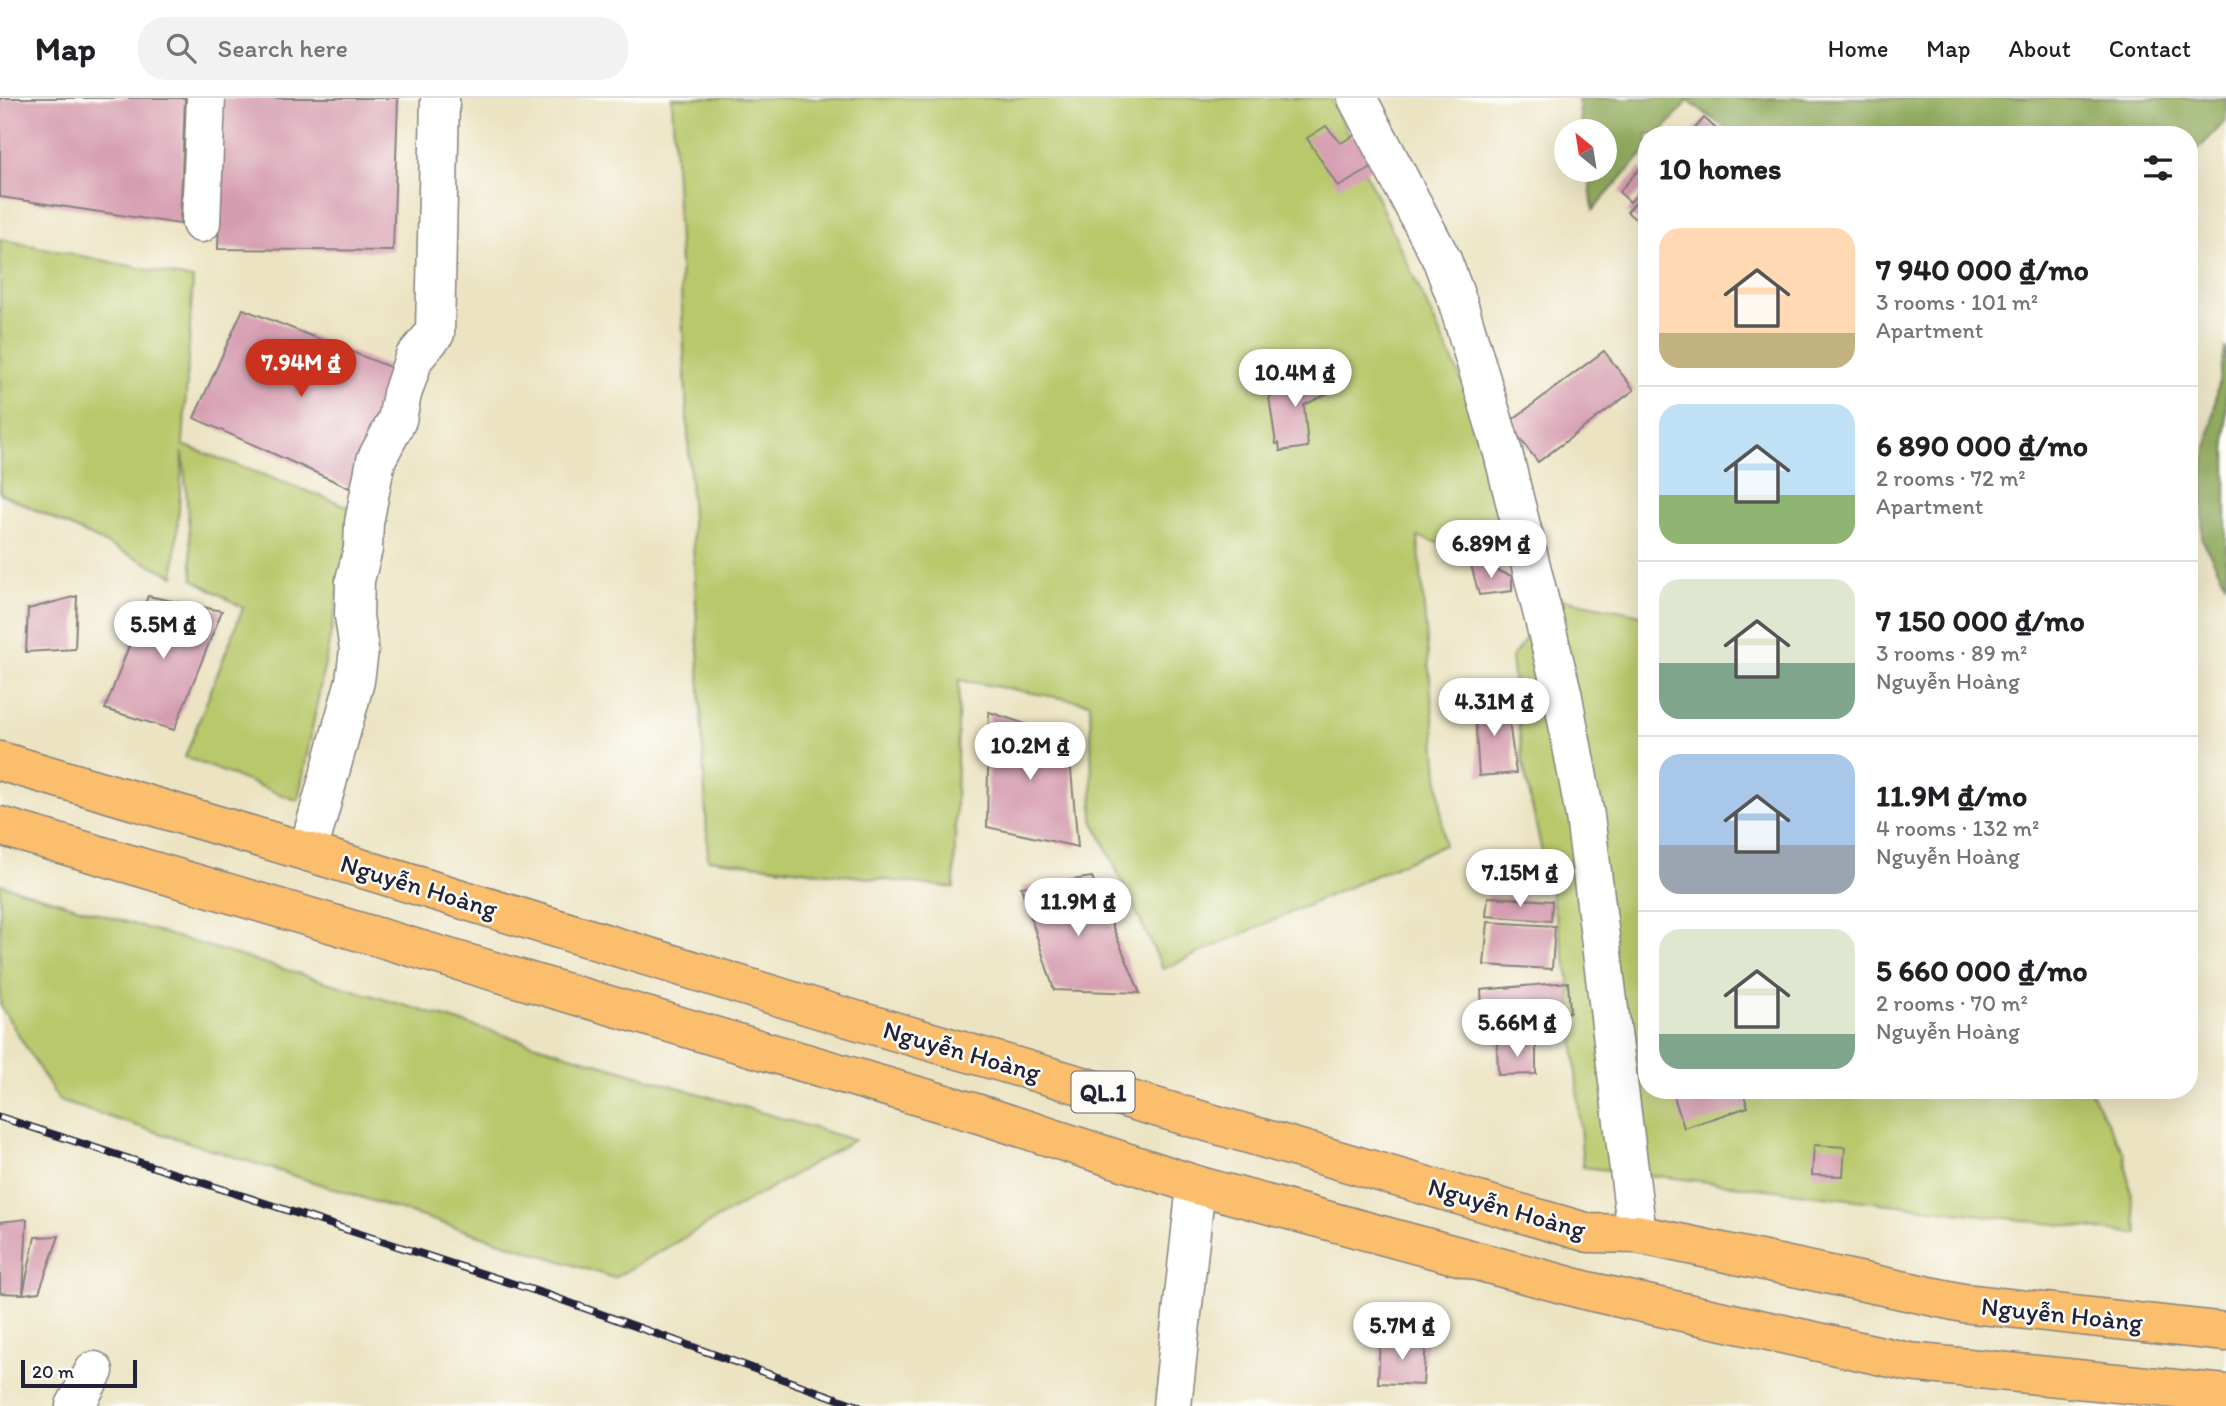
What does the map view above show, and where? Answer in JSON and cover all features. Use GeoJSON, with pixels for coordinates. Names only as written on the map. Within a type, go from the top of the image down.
{"type":"FeatureCollection","features":[{"type":"Feature","properties":{"kind":"highway","name":"Nguyễn Hoàng"},"geometry":{"type":"LineString","coordinates":[[0,761],[309,852],[835,1014],[1589,1233],[1637,1234],[1963,1303],[2226,1332]]}},
{"type":"Feature","properties":{"kind":"highway","name":"QL.1"},"geometry":{"type":"LineString","coordinates":[[0,826],[979,1114],[1196,1185],[1588,1291],[1909,1362],[2226,1394]]}},
{"type":"Feature","properties":{"kind":"street"},"geometry":{"type":"LineString","coordinates":[[201,223],[206,98]]}},
{"type":"Feature","properties":{"kind":"street"},"geometry":{"type":"LineString","coordinates":[[309,852],[355,681],[359,650],[354,616],[355,580],[363,549],[364,523],[376,460],[397,420],[414,358],[435,333],[440,98]]}},
{"type":"Feature","properties":{"kind":"street"},"geometry":{"type":"LineString","coordinates":[[1357,98],[1442,260],[1458,303],[1503,453],[1562,692],[1585,816],[1637,1234]]}},
{"type":"Feature","properties":{"kind":"street"},"geometry":{"type":"LineString","coordinates":[[1172,1406],[1196,1185]]}},
{"type":"Feature","properties":{"kind":"street"},"geometry":{"type":"LineString","coordinates":[[75,1406],[94,1371]]}},
{"type":"Feature","properties":{"kind":"green space"},"geometry":{"type":"Polygon","coordinates":[[[672,98],[1331,98],[1551,574],[1418,537],[1444,845],[1163,969],[1093,820],[1090,703],[959,680],[954,888],[708,859],[672,98]]]}},
{"type":"Feature","properties":{"kind":"green space"},"geometry":{"type":"Polygon","coordinates":[[[1578,98],[2226,98],[2226,120],[2198,150],[2198,126],[1723,126],[1688,101],[1667,126],[1638,126],[1638,159],[1593,210],[1590,182],[1617,182],[1617,119],[1581,119],[1578,98]]]}},
{"type":"Feature","properties":{"kind":"green space"},"geometry":{"type":"Polygon","coordinates":[[[0,239],[193,279],[183,445],[355,509],[298,801],[185,757],[243,608],[193,579],[183,452],[174,576],[0,493],[0,239]]]}},
{"type":"Feature","properties":{"kind":"green space"},"geometry":{"type":"Polygon","coordinates":[[[2225,348],[2226,584],[2202,539],[2204,465],[2225,348]]]}},
{"type":"Feature","properties":{"kind":"green space"},"geometry":{"type":"Polygon","coordinates":[[[1557,598],[1638,614],[1638,1099],[2095,1099],[2124,1153],[2138,1234],[1583,1167],[1569,978],[1523,764],[1511,658],[1557,598]]]}},
{"type":"Feature","properties":{"kind":"green space"},"geometry":{"type":"Polygon","coordinates":[[[0,884],[854,1140],[614,1278],[59,1101],[0,1005],[0,884]]]}},
{"type":"Feature","properties":{"kind":"building"},"geometry":{"type":"Polygon","coordinates":[[[0,98],[185,98],[180,224],[0,197],[0,98]]]}},
{"type":"Feature","properties":{"kind":"building"},"geometry":{"type":"Polygon","coordinates":[[[223,98],[398,98],[393,251],[218,249],[223,98]]]}},
{"type":"Feature","properties":{"kind":"building"},"geometry":{"type":"Polygon","coordinates":[[[1704,118],[1713,126],[1697,126],[1704,118]]]}},
{"type":"Feature","properties":{"kind":"building"},"geometry":{"type":"Polygon","coordinates":[[[1326,126],[1341,143],[1364,129],[1386,160],[1338,187],[1307,138],[1326,126]]]}},
{"type":"Feature","properties":{"kind":"building"},"geometry":{"type":"Polygon","coordinates":[[[1638,170],[1638,194],[1630,202],[1619,192],[1638,170]]]}},
{"type":"Feature","properties":{"kind":"building"},"geometry":{"type":"Polygon","coordinates":[[[1638,200],[1638,221],[1627,212],[1638,200]]]}},
{"type":"Feature","properties":{"kind":"building"},"geometry":{"type":"Polygon","coordinates":[[[243,309],[400,371],[363,494],[194,418],[243,309]]]}},
{"type":"Feature","properties":{"kind":"building"},"geometry":{"type":"Polygon","coordinates":[[[1604,351],[1634,390],[1538,462],[1508,423],[1604,351]]]}},
{"type":"Feature","properties":{"kind":"building"},"geometry":{"type":"Polygon","coordinates":[[[1323,369],[1331,392],[1304,405],[1308,447],[1280,451],[1279,443],[1276,444],[1269,397],[1273,395],[1272,389],[1323,369]]]}},
{"type":"Feature","properties":{"kind":"building"},"geometry":{"type":"Polygon","coordinates":[[[1470,561],[1512,576],[1512,591],[1479,595],[1470,561]]]}},
{"type":"Feature","properties":{"kind":"building"},"geometry":{"type":"Polygon","coordinates":[[[77,596],[75,649],[26,652],[28,609],[77,596]]]}},
{"type":"Feature","properties":{"kind":"building"},"geometry":{"type":"Polygon","coordinates":[[[148,596],[222,611],[174,730],[105,709],[148,596]]]}},
{"type":"Feature","properties":{"kind":"building"},"geometry":{"type":"Polygon","coordinates":[[[1506,699],[1516,773],[1479,776],[1474,701],[1506,699]]]}},
{"type":"Feature","properties":{"kind":"building"},"geometry":{"type":"Polygon","coordinates":[[[989,712],[1068,738],[1078,847],[987,827],[989,712]]]}},
{"type":"Feature","properties":{"kind":"building"},"geometry":{"type":"Polygon","coordinates":[[[1092,877],[1140,993],[1054,990],[1021,887],[1092,877]]]}},
{"type":"Feature","properties":{"kind":"building"},"geometry":{"type":"Polygon","coordinates":[[[1488,897],[1552,901],[1551,921],[1486,916],[1488,897]]]}},
{"type":"Feature","properties":{"kind":"building"},"geometry":{"type":"Polygon","coordinates":[[[1488,922],[1555,926],[1552,969],[1484,965],[1488,922]]]}},
{"type":"Feature","properties":{"kind":"building"},"geometry":{"type":"Polygon","coordinates":[[[1568,982],[1570,1012],[1483,1019],[1481,990],[1568,982]]]}},
{"type":"Feature","properties":{"kind":"building"},"geometry":{"type":"Polygon","coordinates":[[[1497,1043],[1536,1043],[1536,1074],[1498,1075],[1497,1043]]]}},
{"type":"Feature","properties":{"kind":"building"},"geometry":{"type":"Polygon","coordinates":[[[1675,1099],[1745,1099],[1748,1107],[1684,1128],[1675,1099]]]}},
{"type":"Feature","properties":{"kind":"building"},"geometry":{"type":"Polygon","coordinates":[[[1814,1145],[1845,1147],[1843,1176],[1812,1175],[1814,1145]]]}},
{"type":"Feature","properties":{"kind":"building"},"geometry":{"type":"Polygon","coordinates":[[[27,1219],[23,1294],[0,1293],[0,1222],[27,1219]]]}},
{"type":"Feature","properties":{"kind":"building"},"geometry":{"type":"Polygon","coordinates":[[[59,1236],[39,1292],[23,1294],[35,1237],[59,1236]]]}},
{"type":"Feature","properties":{"kind":"building"},"geometry":{"type":"Polygon","coordinates":[[[1380,1340],[1426,1342],[1423,1385],[1378,1383],[1380,1340]]]}},
{"type":"Feature","properties":{"kind":"railway"},"geometry":{"type":"LineString","coordinates":[[0,1117],[548,1295],[858,1406]]}}]}
